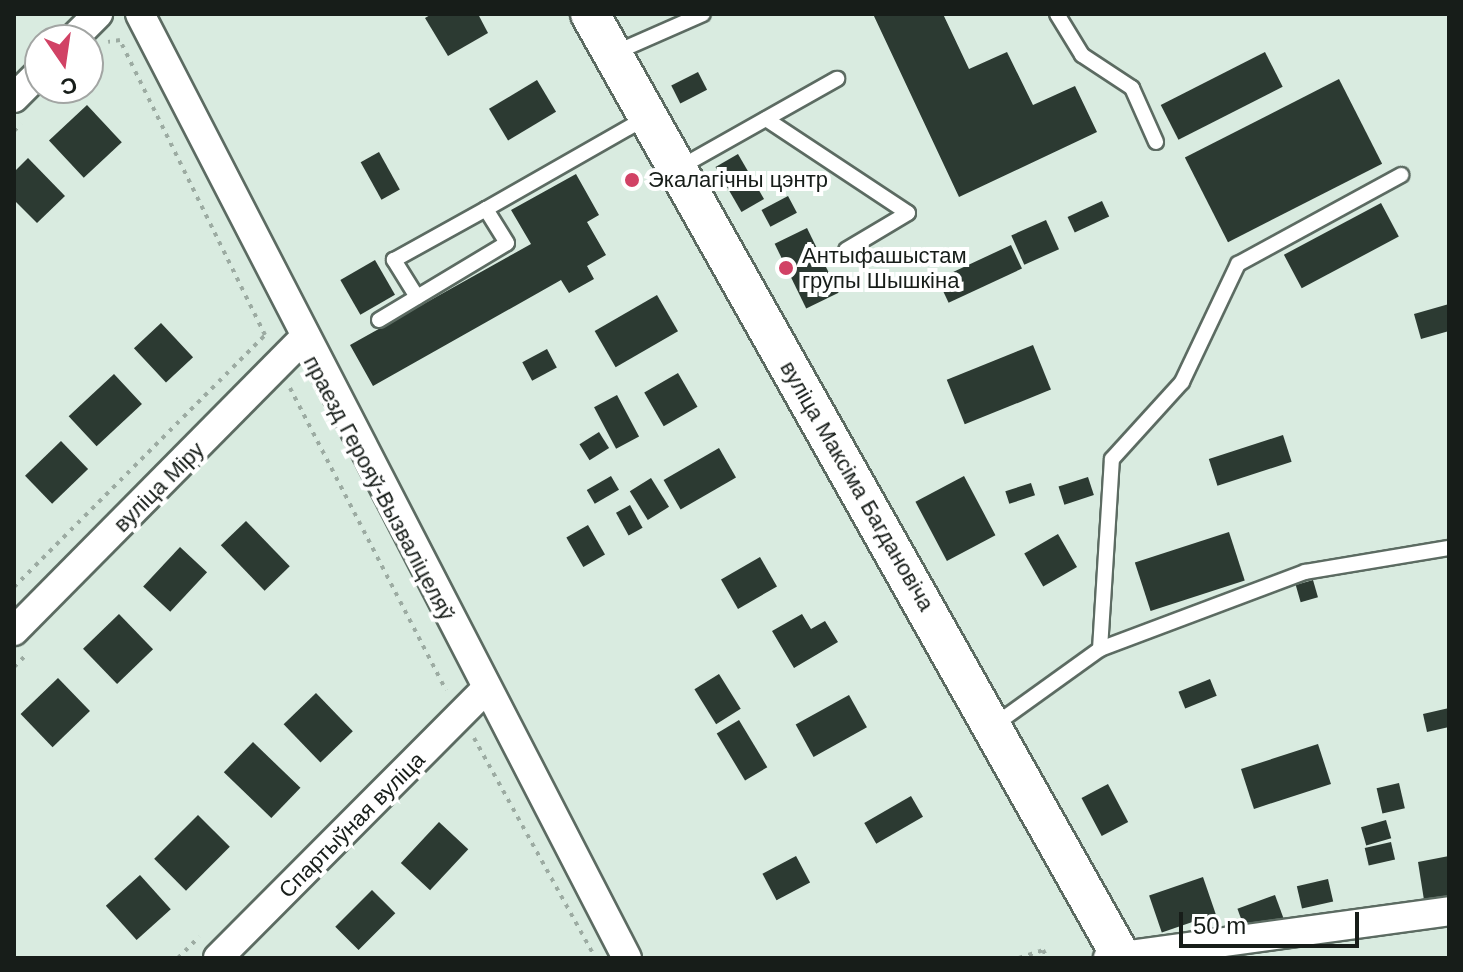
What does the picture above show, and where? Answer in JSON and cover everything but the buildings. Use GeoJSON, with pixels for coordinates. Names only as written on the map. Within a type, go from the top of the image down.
{"type":"FeatureCollection","features":[{"type":"Feature","properties":{"kind":"main road","name":"вуліца Максіма Багдановіча"},"geometry":{"type":"LineString","coordinates":[[590,14],[993,726],[1117,957]]}},
{"type":"Feature","properties":{"kind":"street","name":"праезд Герояў-Вызваліцеляў"},"geometry":{"type":"LineString","coordinates":[[140,14],[302,340],[627,958]]}},
{"type":"Feature","properties":{"kind":"street","name":"вуліца Міру"},"geometry":{"type":"LineString","coordinates":[[14,631],[302,340]]}},
{"type":"Feature","properties":{"kind":"street","name":"Спартыўная вуліца"},"geometry":{"type":"LineString","coordinates":[[218,958],[484,691]]}},
{"type":"Feature","properties":{"kind":"street"},"geometry":{"type":"LineString","coordinates":[[1117,957],[1449,911]]}},
{"type":"Feature","properties":{"kind":"lane"},"geometry":{"type":"LineString","coordinates":[[612,54],[703,14]]}},
{"type":"Feature","properties":{"kind":"lane"},"geometry":{"type":"LineString","coordinates":[[1057,14],[1082,55],[1132,88],[1156,142]]}},
{"type":"Feature","properties":{"kind":"lane"},"geometry":{"type":"LineString","coordinates":[[676,169],[837,79]]}},
{"type":"Feature","properties":{"kind":"lane"},"geometry":{"type":"LineString","coordinates":[[417,297],[394,260],[647,117]]}},
{"type":"Feature","properties":{"kind":"lane"},"geometry":{"type":"LineString","coordinates":[[766,119],[908,213],[846,250]]}},
{"type":"Feature","properties":{"kind":"lane"},"geometry":{"type":"LineString","coordinates":[[1100,649],[1112,459],[1182,382],[1238,264],[1401,175]]}},
{"type":"Feature","properties":{"kind":"lane"},"geometry":{"type":"LineString","coordinates":[[379,320],[507,243],[486,209]]}},
{"type":"Feature","properties":{"kind":"lane"},"geometry":{"type":"LineString","coordinates":[[993,726],[1100,649],[1305,572],[1449,548]]}},
{"type":"Feature","properties":{"kind":"path"},"geometry":{"type":"LineString","coordinates":[[14,587],[265,335],[120,40],[104,42]]}},
{"type":"Feature","properties":{"kind":"path"},"geometry":{"type":"LineString","coordinates":[[291,390],[449,686],[439,697]]}},
{"type":"Feature","properties":{"kind":"path"},"geometry":{"type":"LineString","coordinates":[[465,747],[476,736],[595,958]]}},
{"type":"Feature","properties":{"kind":"path"},"geometry":{"type":"LineString","coordinates":[[178,958],[211,925]]}},
{"type":"Feature","properties":{"kind":"path"},"geometry":{"type":"LineString","coordinates":[[1019,958],[1043,950],[1047,958]]}},
{"type":"Feature","properties":{"kind":"place","name":"Экалагічны цэнтр"},"geometry":{"type":"Point","coordinates":[632,180]}},
{"type":"Feature","properties":{"kind":"place","name":"Антыфашыстам групы Шышкіна"},"geometry":{"type":"Point","coordinates":[786,268]}}]}
